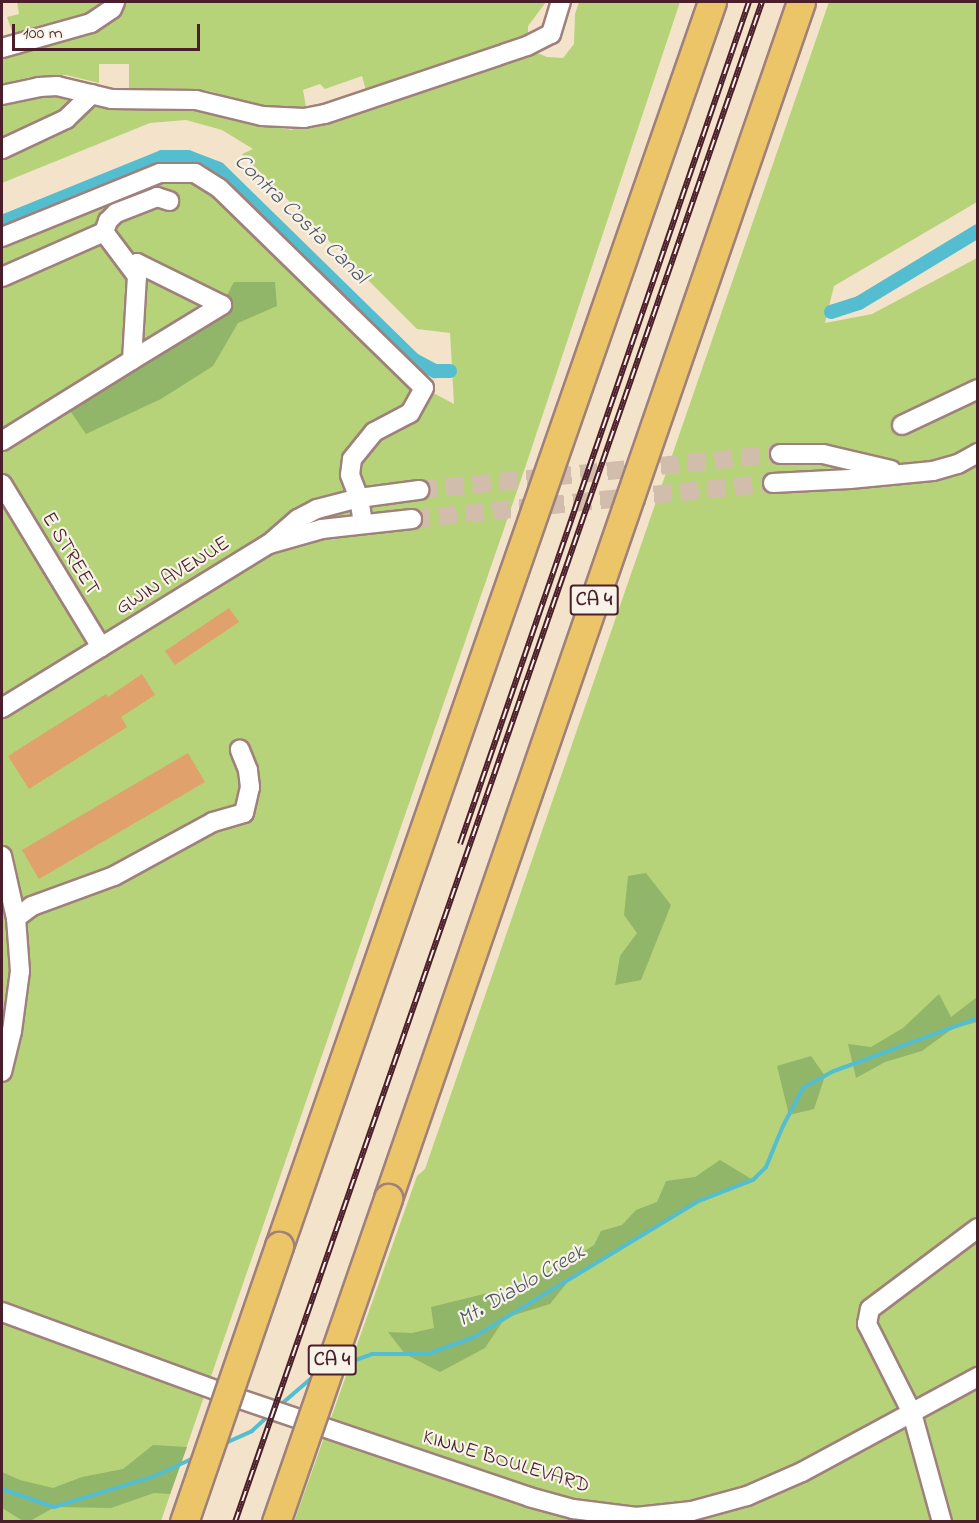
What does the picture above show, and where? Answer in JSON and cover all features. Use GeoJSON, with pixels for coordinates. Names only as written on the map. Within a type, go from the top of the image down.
{"type":"FeatureCollection","features":[{"type":"Feature","properties":{"kind":"highway"},"geometry":{"type":"LineString","coordinates":[[184,1521],[695,52],[710,2]]}},
{"type":"Feature","properties":{"kind":"highway","name":"CA 4"},"geometry":{"type":"LineString","coordinates":[[276,1521],[801,2]]}},
{"type":"Feature","properties":{"kind":"street"},"geometry":{"type":"LineString","coordinates":[[2,48],[91,23],[112,9],[115,2]]}},
{"type":"Feature","properties":{"kind":"street"},"geometry":{"type":"LineString","coordinates":[[2,95],[39,87],[57,86],[130,101],[196,99],[262,116],[304,118],[325,114],[510,53],[551,34],[561,2]]}},
{"type":"Feature","properties":{"kind":"street"},"geometry":{"type":"LineString","coordinates":[[2,149],[66,119],[92,94]]}},
{"type":"Feature","properties":{"kind":"street"},"geometry":{"type":"LineString","coordinates":[[2,237],[160,173],[195,172],[219,188],[424,388],[410,413],[374,432],[356,450],[350,475],[359,498],[363,524]]}},
{"type":"Feature","properties":{"kind":"street"},"geometry":{"type":"LineString","coordinates":[[2,277],[104,232],[108,221],[116,213],[157,197],[169,201]]}},
{"type":"Feature","properties":{"kind":"street"},"geometry":{"type":"LineString","coordinates":[[104,232],[137,276]]}},
{"type":"Feature","properties":{"kind":"street"},"geometry":{"type":"LineString","coordinates":[[2,441],[222,305],[137,263],[132,360]]}},
{"type":"Feature","properties":{"kind":"street"},"geometry":{"type":"LineString","coordinates":[[902,425],[978,389]]}},
{"type":"Feature","properties":{"kind":"street"},"geometry":{"type":"LineString","coordinates":[[773,483],[910,474],[950,466],[978,453]]}},
{"type":"Feature","properties":{"kind":"street"},"geometry":{"type":"LineString","coordinates":[[780,454],[823,454],[910,474]]}},
{"type":"Feature","properties":{"kind":"street","name":"E STREET"},"geometry":{"type":"LineString","coordinates":[[2,484],[101,647]]}},
{"type":"Feature","properties":{"kind":"street"},"geometry":{"type":"LineString","coordinates":[[269,544],[298,519],[316,509],[359,498],[419,490]]}},
{"type":"Feature","properties":{"kind":"street"},"geometry":{"type":"LineString","coordinates":[[269,544],[322,529],[412,519]]}},
{"type":"Feature","properties":{"kind":"street","name":"GWIN AVENUE"},"geometry":{"type":"LineString","coordinates":[[2,708],[269,544]]}},
{"type":"Feature","properties":{"kind":"street"},"geometry":{"type":"LineString","coordinates":[[16,918],[32,906],[114,876],[213,822],[244,813],[250,787],[248,770],[240,750]]}},
{"type":"Feature","properties":{"kind":"street"},"geometry":{"type":"LineString","coordinates":[[2,856],[16,918],[20,971],[2,1072]]}},
{"type":"Feature","properties":{"kind":"street"},"geometry":{"type":"LineString","coordinates":[[942,1521],[912,1413],[867,1324],[870,1309],[978,1228]]}},
{"type":"Feature","properties":{"kind":"street","name":"KINNE BOULEVARD"},"geometry":{"type":"LineString","coordinates":[[2,1312],[240,1399],[529,1497],[573,1509],[636,1516],[692,1511],[747,1496],[801,1472],[978,1377]]}},
{"type":"Feature","properties":{"kind":"green space"},"geometry":{"type":"Polygon","coordinates":[[[17,2],[546,2],[528,26],[528,36],[366,90],[362,76],[325,89],[320,84],[303,90],[306,107],[275,108],[250,104],[210,91],[169,88],[129,91],[129,64],[99,64],[99,83],[66,75],[30,77],[2,84],[2,58],[19,52],[7,17],[19,14],[17,2]]]}},
{"type":"Feature","properties":{"kind":"green space"},"geometry":{"type":"Polygon","coordinates":[[[579,2],[680,2],[525,468],[161,1521],[2,1521],[2,240],[160,173],[195,173],[424,388],[454,404],[450,333],[417,329],[242,154],[253,149],[222,130],[186,120],[150,123],[2,183],[2,102],[41,94],[65,95],[107,108],[187,108],[291,130],[535,52],[547,57],[563,58],[574,44],[575,14],[579,2]]]}},
{"type":"Feature","properties":{"kind":"green space"},"geometry":{"type":"Polygon","coordinates":[[[829,2],[977,2],[977,202],[834,286],[825,323],[872,314],[977,258],[977,1521],[294,1522],[417,1176],[425,1169],[829,2]]]}},
{"type":"Feature","properties":{"kind":"green space"},"geometry":{"type":"Polygon","coordinates":[[[234,282],[275,282],[277,306],[238,323],[213,366],[161,399],[86,434],[64,402],[222,305],[234,282]]]}},
{"type":"Feature","properties":{"kind":"green space"},"geometry":{"type":"Polygon","coordinates":[[[646,873],[671,905],[641,980],[615,985],[620,956],[637,933],[624,915],[628,876],[646,873]]]}},
{"type":"Feature","properties":{"kind":"green space"},"geometry":{"type":"Polygon","coordinates":[[[939,994],[951,1017],[977,997],[977,1022],[952,1029],[922,1051],[885,1062],[856,1078],[848,1044],[871,1047],[903,1028],[939,994]]]}},
{"type":"Feature","properties":{"kind":"green space"},"geometry":{"type":"Polygon","coordinates":[[[811,1056],[825,1076],[814,1109],[789,1115],[777,1066],[811,1056]]]}},
{"type":"Feature","properties":{"kind":"green space"},"geometry":{"type":"Polygon","coordinates":[[[720,1160],[753,1180],[699,1201],[570,1279],[550,1304],[505,1318],[485,1348],[440,1372],[405,1354],[388,1332],[412,1333],[434,1328],[431,1307],[492,1292],[526,1291],[539,1275],[563,1265],[594,1245],[601,1231],[622,1225],[636,1210],[657,1202],[666,1181],[695,1177],[720,1160]]]}},
{"type":"Feature","properties":{"kind":"green space"},"geometry":{"type":"Polygon","coordinates":[[[153,1445],[187,1447],[170,1494],[154,1493],[111,1508],[55,1507],[30,1521],[23,1521],[2,1508],[2,1472],[20,1480],[53,1488],[82,1477],[123,1469],[153,1445]]]}},
{"type":"Feature","properties":{"kind":"building"},"geometry":{"type":"Polygon","coordinates":[[[229,608],[239,622],[175,665],[165,651],[229,608]]]}},
{"type":"Feature","properties":{"kind":"building"},"geometry":{"type":"Polygon","coordinates":[[[142,674],[155,695],[121,717],[127,727],[29,789],[8,756],[106,694],[108,697],[142,674]]]}},
{"type":"Feature","properties":{"kind":"building"},"geometry":{"type":"Polygon","coordinates":[[[188,753],[205,782],[39,879],[22,850],[188,753]]]}},
{"type":"Feature","properties":{"kind":"waterway","name":"Contra Costa Canal"},"geometry":{"type":"LineString","coordinates":[[2,222],[162,157],[188,157],[219,169],[414,360],[435,371],[450,371]]}},
{"type":"Feature","properties":{"kind":"waterway","name":"Contra Costa Canal"},"geometry":{"type":"LineString","coordinates":[[831,312],[859,303],[978,231]]}},
{"type":"Feature","properties":{"kind":"waterway","name":"Mt. Diablo Creek"},"geometry":{"type":"LineString","coordinates":[[342,1365],[372,1354],[428,1354],[474,1337],[699,1201],[753,1180],[766,1167],[783,1126],[803,1088],[834,1071],[978,1018]]}},
{"type":"Feature","properties":{"kind":"waterway","name":"Mt. Diablo Creek"},"geometry":{"type":"LineString","coordinates":[[278,1407],[315,1375]]}},
{"type":"Feature","properties":{"kind":"waterway","name":"Mt. Diablo Creek"},"geometry":{"type":"LineString","coordinates":[[221,1445],[252,1431],[270,1414]]}},
{"type":"Feature","properties":{"kind":"waterway","name":"Mt. Diablo Creek"},"geometry":{"type":"LineString","coordinates":[[2,1489],[54,1507],[155,1476],[196,1457]]}},
{"type":"Feature","properties":{"kind":"tunnel"},"geometry":{"type":"LineString","coordinates":[[419,490],[780,454]]}},
{"type":"Feature","properties":{"kind":"tunnel"},"geometry":{"type":"LineString","coordinates":[[412,519],[773,483]]}},
{"type":"Feature","properties":{"kind":"railway"},"geometry":{"type":"LineString","coordinates":[[460,844],[749,2]]}},
{"type":"Feature","properties":{"kind":"railway"},"geometry":{"type":"LineString","coordinates":[[235,1522],[762,2]]}}]}
